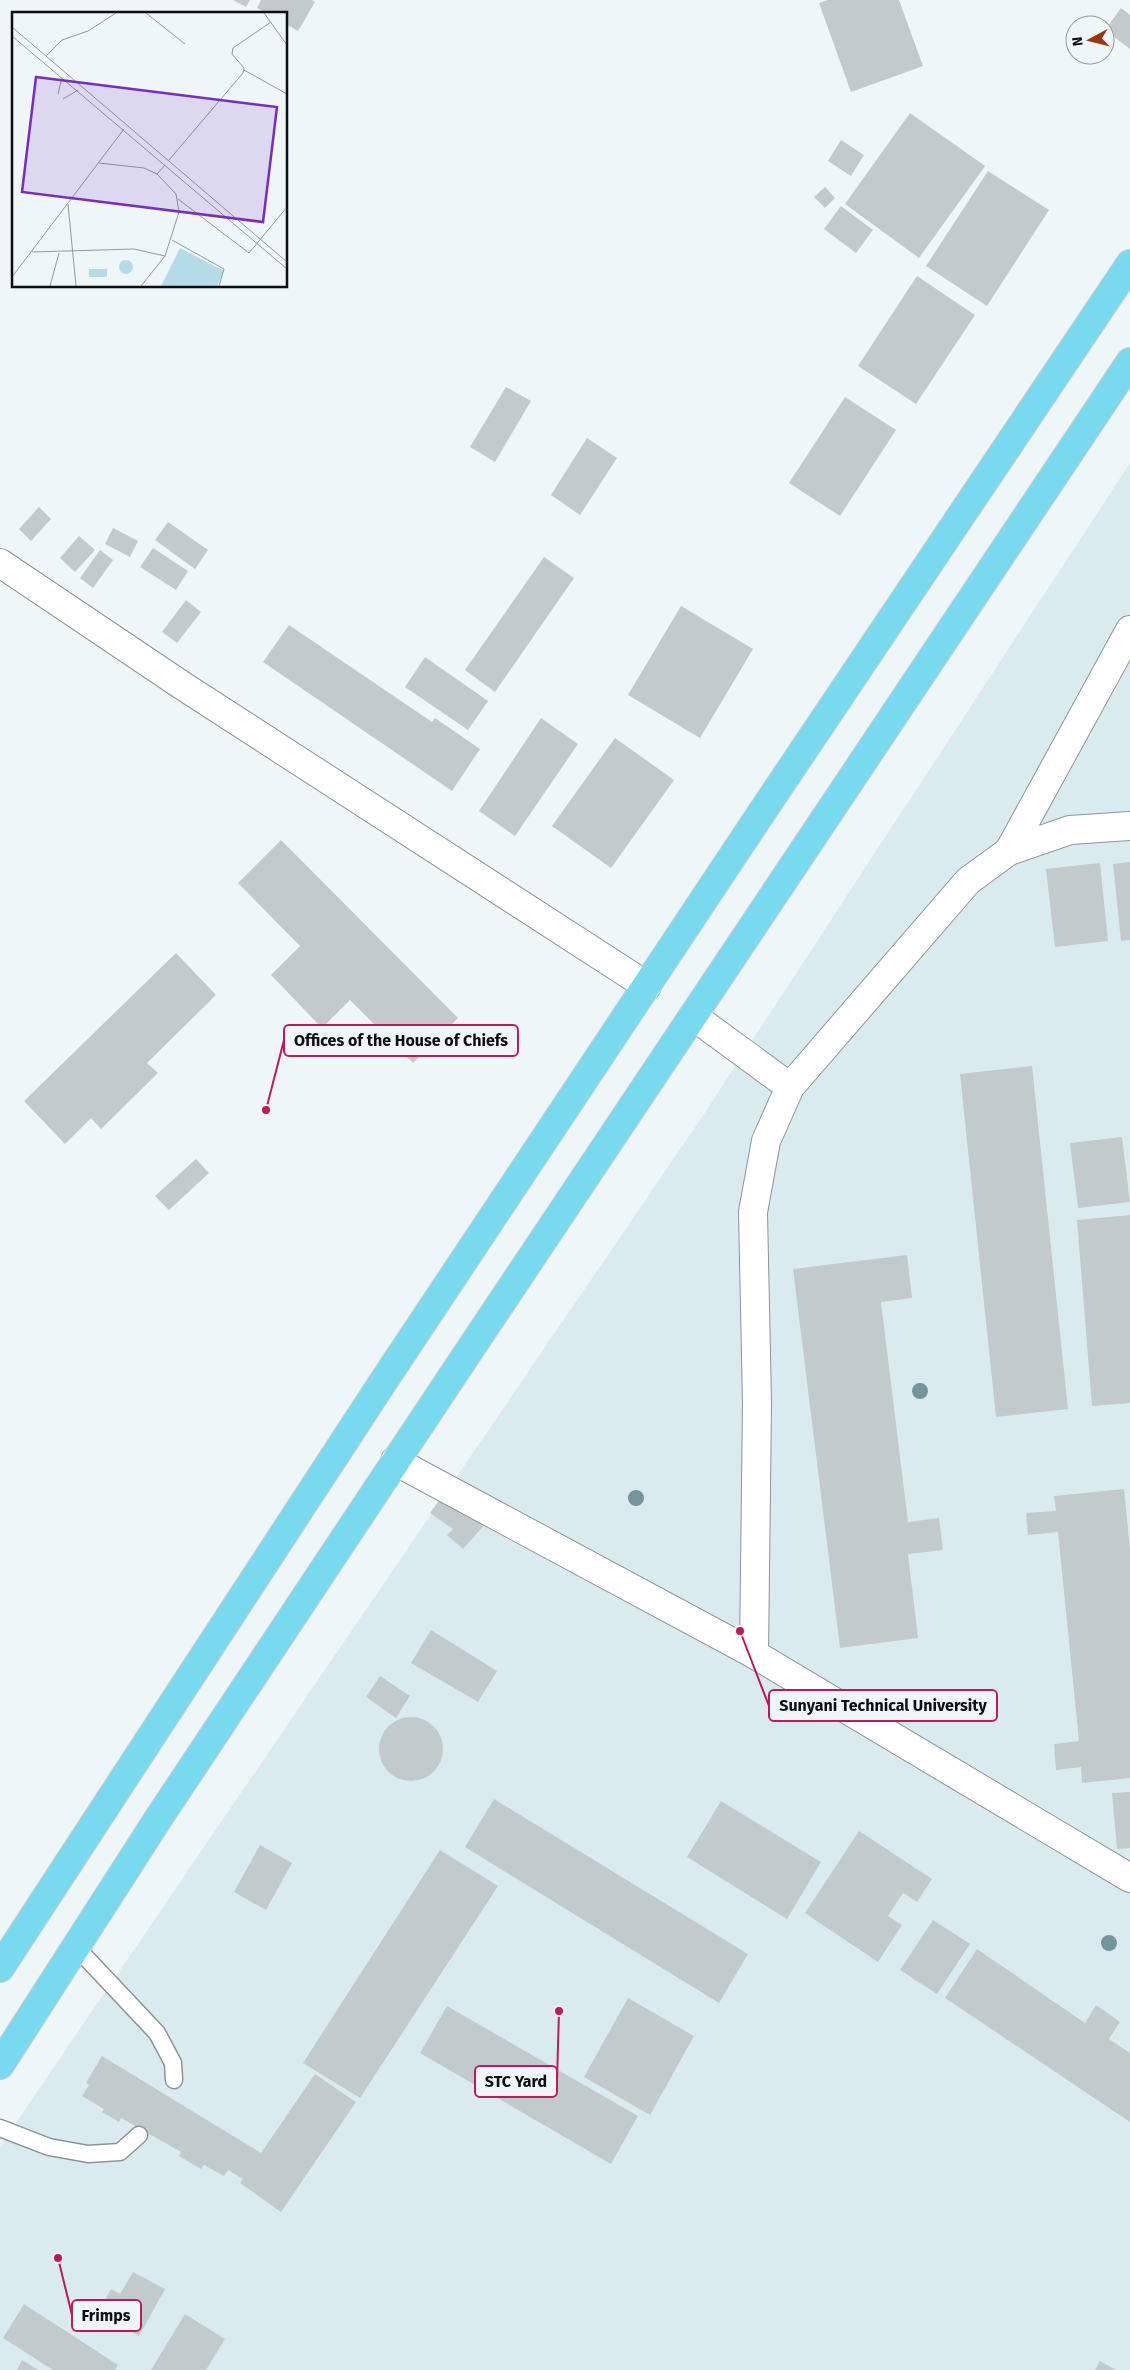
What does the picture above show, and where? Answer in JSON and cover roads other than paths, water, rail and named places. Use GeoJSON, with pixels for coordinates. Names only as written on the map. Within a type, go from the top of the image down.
{"type":"FeatureCollection","features":[{"type":"Feature","properties":{"kind":"main road"},"geometry":{"type":"LineString","coordinates":[[0,1968],[376,1393],[1130,264]]}},
{"type":"Feature","properties":{"kind":"main road"},"geometry":{"type":"LineString","coordinates":[[0,2065],[395,1461],[931,656],[1130,362]]}},
{"type":"Feature","properties":{"kind":"street"},"geometry":{"type":"LineString","coordinates":[[0,563],[183,686],[647,986]]}},
{"type":"Feature","properties":{"kind":"street"},"geometry":{"type":"LineString","coordinates":[[1009,851],[1130,630]]}},
{"type":"Feature","properties":{"kind":"street"},"geometry":{"type":"LineString","coordinates":[[754,1654],[757,1404],[753,1212],[766,1141],[790,1087],[968,881],[1009,851],[1070,830],[1130,826]]}},
{"type":"Feature","properties":{"kind":"street"},"geometry":{"type":"LineString","coordinates":[[693,1016],[790,1087]]}},
{"type":"Feature","properties":{"kind":"street"},"geometry":{"type":"LineString","coordinates":[[395,1461],[754,1654],[1130,1878]]}},
{"type":"Feature","properties":{"kind":"lane"},"geometry":{"type":"LineString","coordinates":[[76,1947],[157,2034],[173,2063],[174,2080]]}},
{"type":"Feature","properties":{"kind":"lane"},"geometry":{"type":"LineString","coordinates":[[0,2128],[49,2147],[88,2154],[120,2152],[139,2135]]}},
{"type":"Feature","properties":{"kind":"place","name":"Offices of the House of Chiefs"},"geometry":{"type":"Point","coordinates":[266,1110]}},
{"type":"Feature","properties":{"kind":"place","name":"Sunyani Technical University"},"geometry":{"type":"Point","coordinates":[740,1631]}},
{"type":"Feature","properties":{"kind":"place","name":"STC Yard"},"geometry":{"type":"Point","coordinates":[559,2011]}},
{"type":"Feature","properties":{"kind":"place","name":"Frimps"},"geometry":{"type":"Point","coordinates":[58,2258]}}]}
